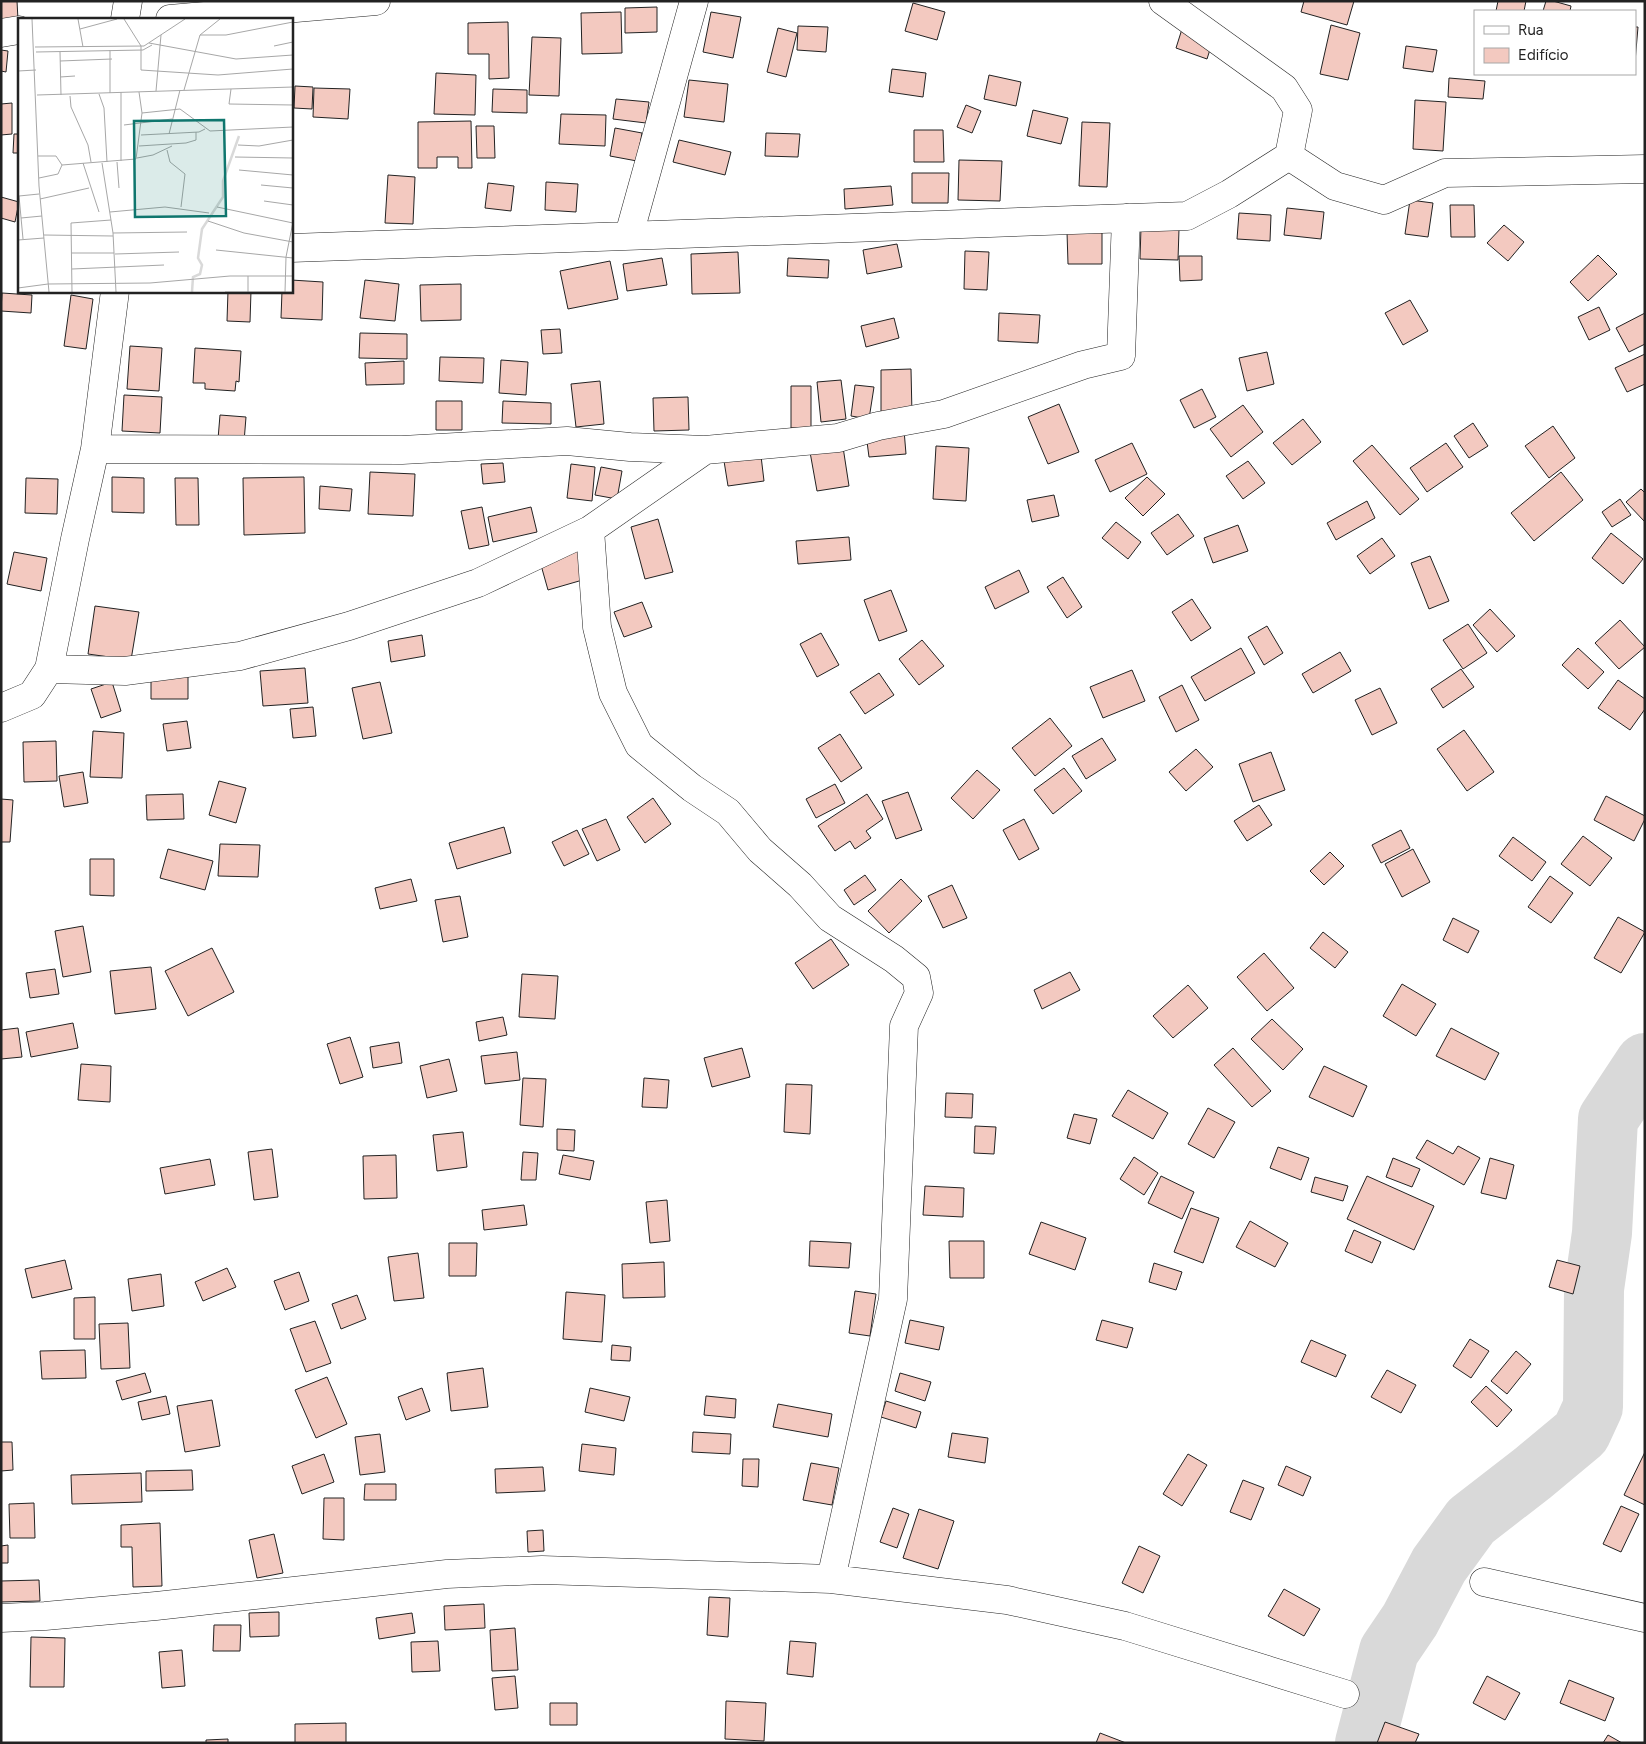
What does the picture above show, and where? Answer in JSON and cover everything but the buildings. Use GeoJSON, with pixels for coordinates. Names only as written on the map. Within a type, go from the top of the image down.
{"type":"FeatureCollection","features":[{"type":"Feature","properties":{"kind":"street"},"geometry":{"type":"LineString","coordinates":[[125,18],[128,1]]}},
{"type":"Feature","properties":{"kind":"street"},"geometry":{"type":"LineString","coordinates":[[181,18],[376,1]]}},
{"type":"Feature","properties":{"kind":"street"},"geometry":{"type":"LineString","coordinates":[[629,235],[694,1]]}},
{"type":"Feature","properties":{"kind":"street"},"geometry":{"type":"LineString","coordinates":[[292,248],[1187,216],[1229,194],[1289,156],[1298,110],[1284,88],[1163,1]]}},
{"type":"Feature","properties":{"kind":"street"},"geometry":{"type":"LineString","coordinates":[[1,33],[18,30]]}},
{"type":"Feature","properties":{"kind":"street"},"geometry":{"type":"LineString","coordinates":[[1289,156],[1335,186],[1384,200],[1445,173],[1645,169]]}},
{"type":"Feature","properties":{"kind":"street"},"geometry":{"type":"LineString","coordinates":[[95,449],[402,450],[567,440],[630,447],[705,450],[838,438],[878,426],[944,414],[1083,364],[1121,356],[1126,218]]}},
{"type":"Feature","properties":{"kind":"street"},"geometry":{"type":"LineString","coordinates":[[1,708],[32,694],[48,669],[95,449],[115,292]]}},
{"type":"Feature","properties":{"kind":"street"},"geometry":{"type":"LineString","coordinates":[[48,669],[125,671],[240,656],[349,626],[478,583],[590,530],[705,450]]}},
{"type":"Feature","properties":{"kind":"street"},"geometry":{"type":"LineString","coordinates":[[590,530],[597,627],[613,692],[639,745],[692,788],[728,812],[760,850],[800,885],[830,918],[894,959],[916,977],[919,993],[904,1026],[893,1299],[831,1578]]}},
{"type":"Feature","properties":{"kind":"street"},"geometry":{"type":"LineString","coordinates":[[1,1618],[156,1606],[448,1574],[542,1570],[831,1578],[1007,1600],[1125,1626],[1345,1694]]}},
{"type":"Feature","properties":{"kind":"street"},"geometry":{"type":"LineString","coordinates":[[1484,1582],[1645,1618]]}},
{"type":"Feature","properties":{"kind":"waterway"},"geometry":{"type":"LineString","coordinates":[[1365,1743],[1389,1651],[1410,1620],[1439,1565],[1471,1521],[1581,1433],[1593,1407],[1594,1289],[1602,1233],[1608,1119],[1645,1063]]}}]}
